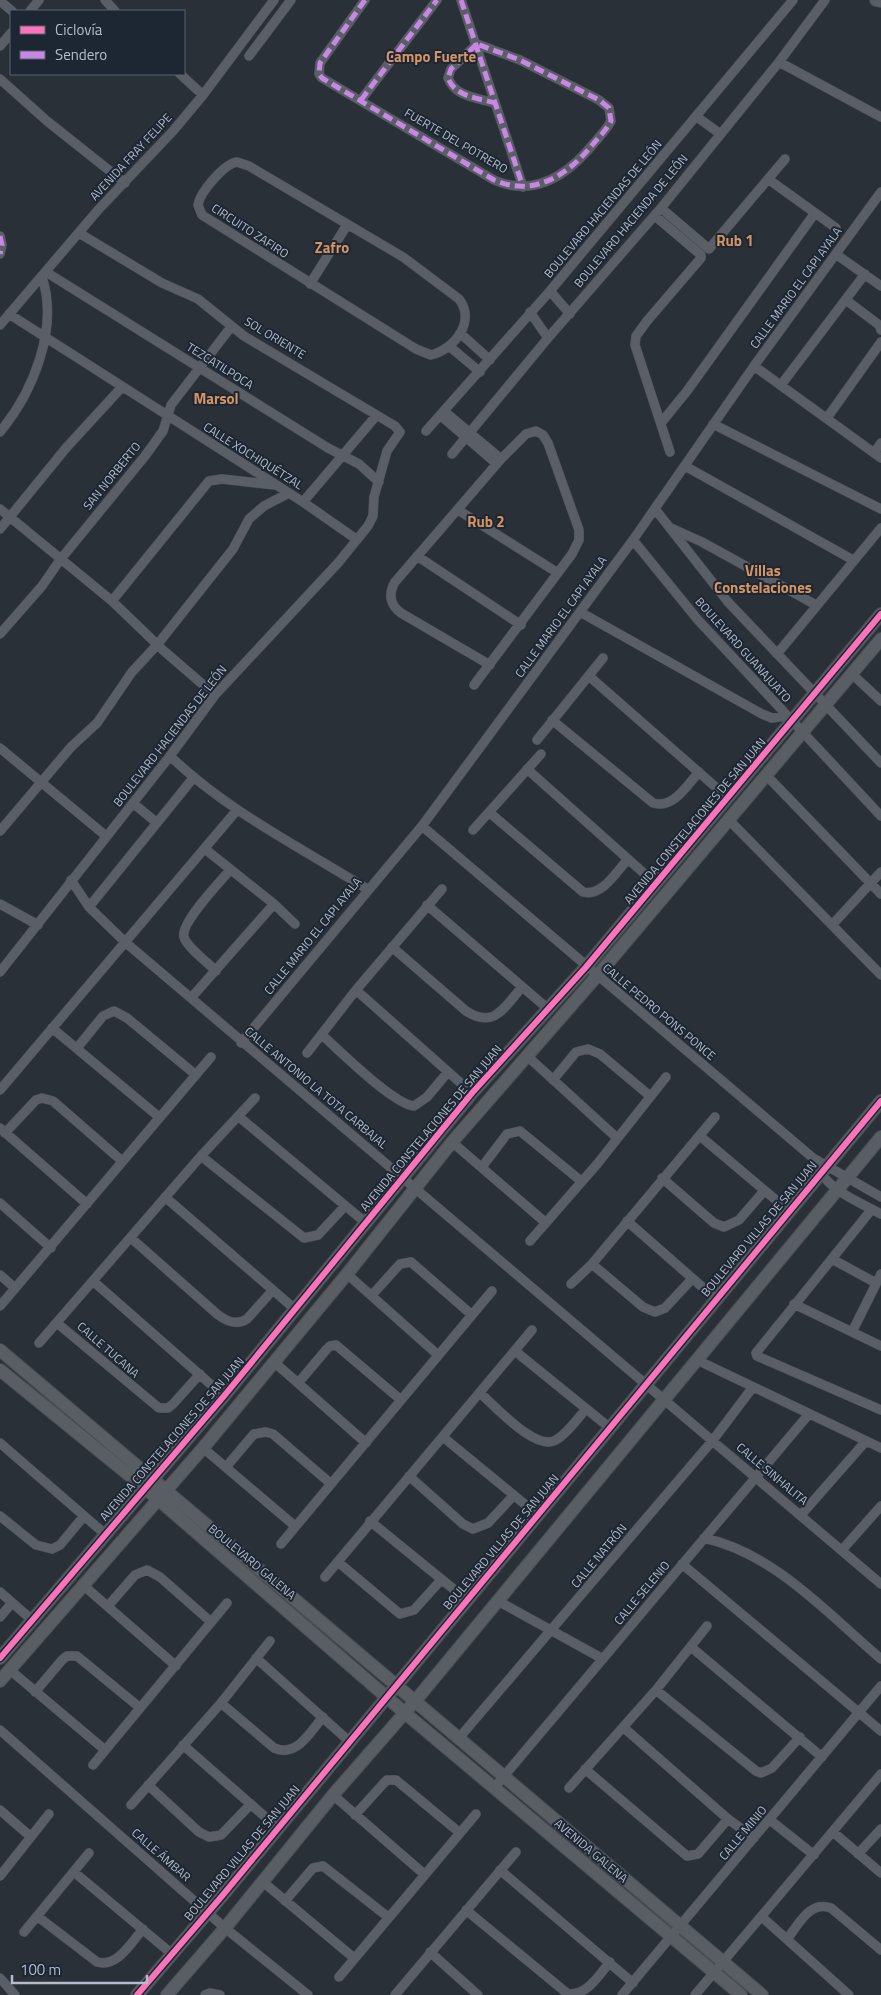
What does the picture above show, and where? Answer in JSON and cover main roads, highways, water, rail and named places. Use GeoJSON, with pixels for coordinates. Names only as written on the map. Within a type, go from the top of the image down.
{"type":"FeatureCollection","features":[{"type":"Feature","properties":{"kind":"district","name":"Campo Fuerte"},"geometry":{"type":"Point","coordinates":[431,57]}},
{"type":"Feature","properties":{"kind":"district","name":"Rub 1"},"geometry":{"type":"Point","coordinates":[735,241]}},
{"type":"Feature","properties":{"kind":"district","name":"Zafro"},"geometry":{"type":"Point","coordinates":[332,248]}},
{"type":"Feature","properties":{"kind":"district","name":"Marsol"},"geometry":{"type":"Point","coordinates":[216,399]}},
{"type":"Feature","properties":{"kind":"district","name":"Rub 2"},"geometry":{"type":"Point","coordinates":[486,522]}},
{"type":"Feature","properties":{"kind":"district","name":"Villas Constelaciones"},"geometry":{"type":"Point","coordinates":[763,580]}}]}
